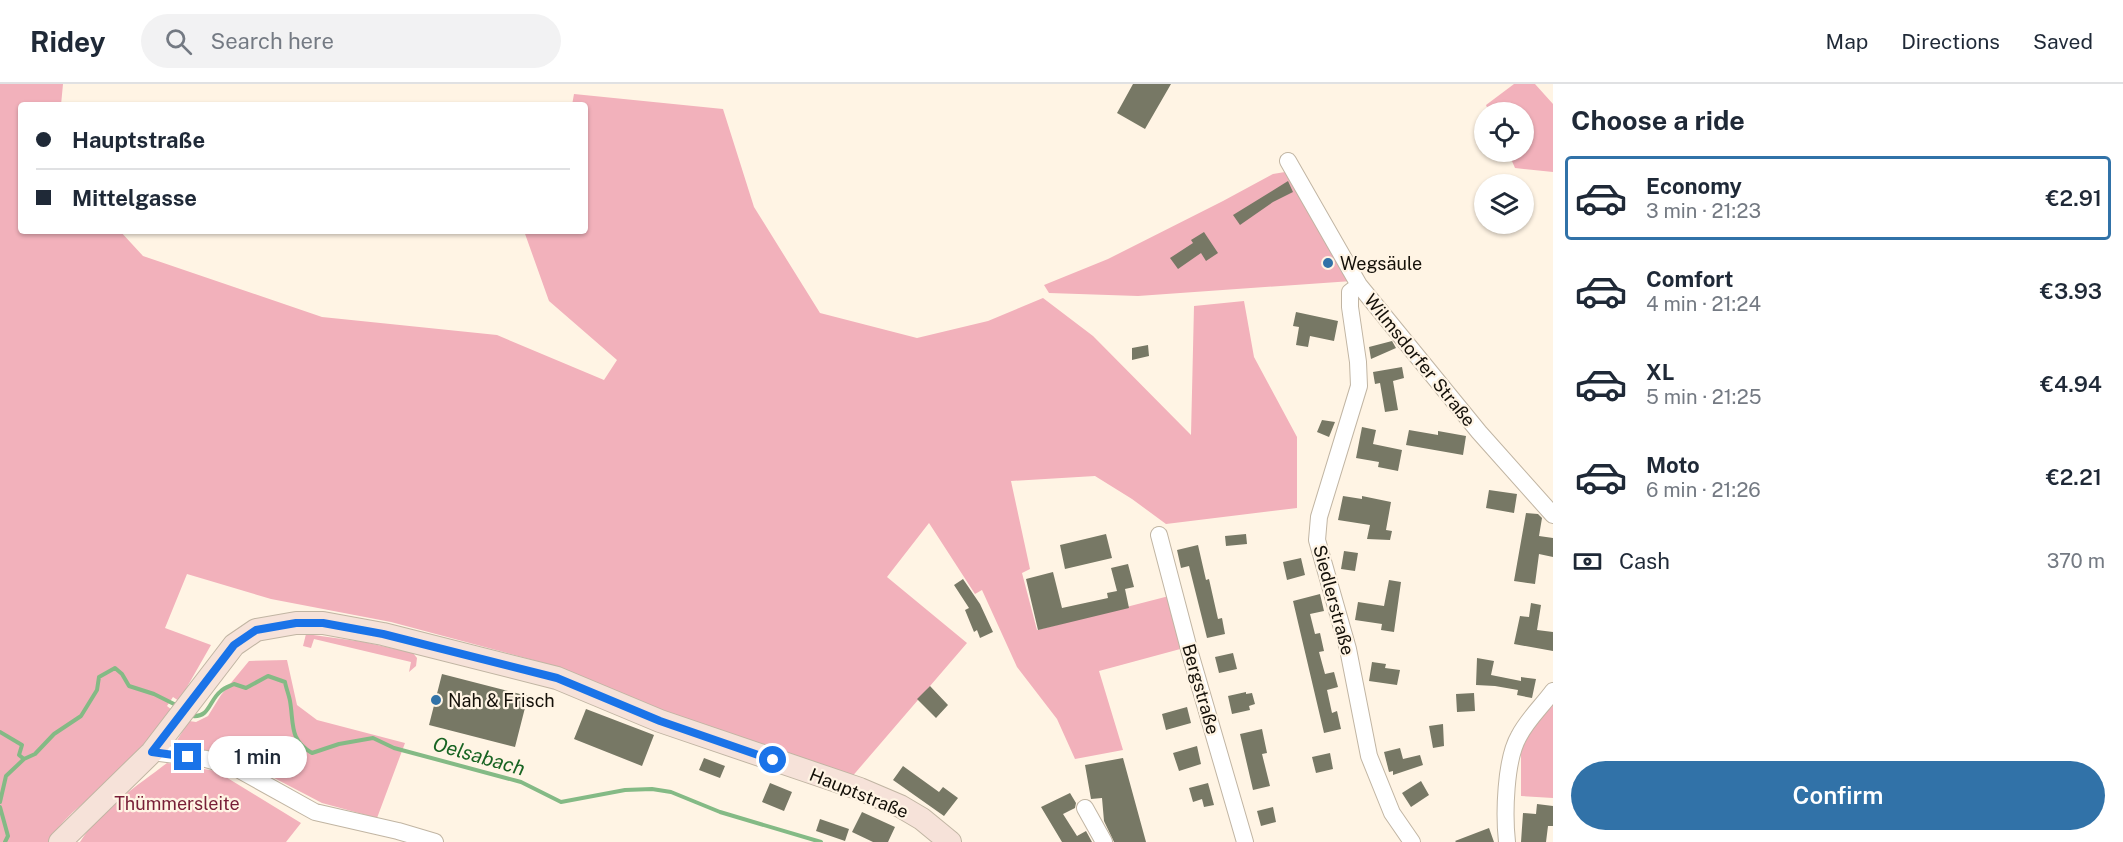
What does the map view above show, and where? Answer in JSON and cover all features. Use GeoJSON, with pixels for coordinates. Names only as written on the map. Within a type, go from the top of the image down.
{"type":"FeatureCollection","features":[{"type":"Feature","properties":{"kind":"main road","name":"Hauptstraße"},"geometry":{"type":"LineString","coordinates":[[60,842],[152,752],[234,645],[256,630],[296,623],[323,623],[383,634],[557,678],[660,721],[860,789],[922,819],[950,842]]}},
{"type":"Feature","properties":{"kind":"street","name":"Wilmsdorfer Straße"},"geometry":{"type":"LineString","coordinates":[[1288,161],[1359,285],[1479,432],[1553,515]]}},
{"type":"Feature","properties":{"kind":"street","name":"Siedlerstraße"},"geometry":{"type":"LineString","coordinates":[[1359,285],[1350,292],[1350,307],[1359,386],[1319,517],[1317,540],[1348,649],[1369,756],[1392,813],[1412,842]]}},
{"type":"Feature","properties":{"kind":"street","name":"Bergstraße"},"geometry":{"type":"LineString","coordinates":[[1159,535],[1190,653],[1245,842]]}},
{"type":"Feature","properties":{"kind":"street"},"geometry":{"type":"LineString","coordinates":[[1507,842],[1506,795],[1518,736],[1553,691]]}},
{"type":"Feature","properties":{"kind":"street"},"geometry":{"type":"LineString","coordinates":[[152,752],[206,759],[234,767],[315,812],[435,842]]}},
{"type":"Feature","properties":{"kind":"street"},"geometry":{"type":"LineString","coordinates":[[1085,808],[1104,842]]}},
{"type":"Feature","properties":{"kind":"green space"},"geometry":{"type":"Polygon","coordinates":[[[0,84],[63,84],[61,102],[18,102],[18,234],[123,234],[143,256],[322,317],[497,335],[604,380],[617,360],[549,301],[525,234],[588,234],[588,102],[573,102],[574,94],[723,109],[754,207],[820,313],[917,338],[988,321],[1043,298],[1093,336],[1191,435],[1194,306],[1244,301],[1254,357],[1297,437],[1297,508],[1166,524],[1095,476],[1011,481],[1030,569],[1022,573],[1037,630],[1169,596],[1184,648],[1099,671],[1123,750],[1075,759],[1057,719],[1017,667],[982,590],[975,594],[929,523],[887,577],[967,643],[850,779],[653,712],[617,692],[548,664],[391,622],[271,599],[187,574],[165,628],[211,645],[179,701],[173,697],[167,706],[172,710],[135,758],[122,772],[73,812],[48,842],[0,842],[0,84]]]}},
{"type":"Feature","properties":{"kind":"green space"},"geometry":{"type":"Polygon","coordinates":[[[1514,84],[1535,84],[1553,104],[1553,172],[1515,168],[1512,162],[1534,162],[1534,102],[1490,102],[1514,84]]]}},
{"type":"Feature","properties":{"kind":"green space"},"geometry":{"type":"Polygon","coordinates":[[[1285,172],[1352,281],[1138,296],[1049,293],[1044,285],[1108,259],[1273,174],[1285,172]]]}},
{"type":"Feature","properties":{"kind":"green space"},"geometry":{"type":"Polygon","coordinates":[[[306,634],[364,642],[413,653],[417,658],[416,666],[409,672],[411,662],[314,639],[311,648],[303,646],[306,634]]]}},
{"type":"Feature","properties":{"kind":"green space"},"geometry":{"type":"Polygon","coordinates":[[[287,660],[297,705],[317,720],[405,743],[377,818],[322,803],[224,752],[171,750],[189,721],[196,722],[208,716],[221,695],[249,661],[287,660]]]}},
{"type":"Feature","properties":{"kind":"green space"},"geometry":{"type":"Polygon","coordinates":[[[1553,698],[1553,798],[1521,796],[1521,739],[1553,698]]]}},
{"type":"Feature","properties":{"kind":"green space","name":"Thümmersleite"},"geometry":{"type":"Polygon","coordinates":[[[167,763],[216,771],[301,823],[286,842],[80,842],[109,809],[167,763]]]}},
{"type":"Feature","properties":{"kind":"building"},"geometry":{"type":"Polygon","coordinates":[[[1133,84],[1171,84],[1145,129],[1117,113],[1133,84]]]}},
{"type":"Feature","properties":{"kind":"building"},"geometry":{"type":"Polygon","coordinates":[[[1288,181],[1293,192],[1273,202],[1240,225],[1233,215],[1288,181]]]}},
{"type":"Feature","properties":{"kind":"building"},"geometry":{"type":"Polygon","coordinates":[[[1204,232],[1218,253],[1206,261],[1201,253],[1178,269],[1170,258],[1193,243],[1191,240],[1204,232]]]}},
{"type":"Feature","properties":{"kind":"building"},"geometry":{"type":"Polygon","coordinates":[[[1296,312],[1338,321],[1334,341],[1310,336],[1308,347],[1296,345],[1299,327],[1293,326],[1296,312]]]}},
{"type":"Feature","properties":{"kind":"building"},"geometry":{"type":"Polygon","coordinates":[[[1392,341],[1396,348],[1371,359],[1369,347],[1392,341]]]}},
{"type":"Feature","properties":{"kind":"building"},"geometry":{"type":"Polygon","coordinates":[[[1148,345],[1149,356],[1132,360],[1132,348],[1148,345]]]}},
{"type":"Feature","properties":{"kind":"building"},"geometry":{"type":"Polygon","coordinates":[[[1402,367],[1404,378],[1393,381],[1398,410],[1385,412],[1380,383],[1375,384],[1373,372],[1402,367]]]}},
{"type":"Feature","properties":{"kind":"building"},"geometry":{"type":"Polygon","coordinates":[[[1322,420],[1335,422],[1329,437],[1317,432],[1322,420]]]}},
{"type":"Feature","properties":{"kind":"building"},"geometry":{"type":"Polygon","coordinates":[[[1362,427],[1376,430],[1373,444],[1402,450],[1398,471],[1378,467],[1379,462],[1356,458],[1362,427]]]}},
{"type":"Feature","properties":{"kind":"building"},"geometry":{"type":"Polygon","coordinates":[[[1409,430],[1438,435],[1438,431],[1466,436],[1463,455],[1406,445],[1409,430]]]}},
{"type":"Feature","properties":{"kind":"building"},"geometry":{"type":"Polygon","coordinates":[[[1489,490],[1517,494],[1514,513],[1486,508],[1489,490]]]}},
{"type":"Feature","properties":{"kind":"building"},"geometry":{"type":"Polygon","coordinates":[[[1343,496],[1362,499],[1362,496],[1391,502],[1386,530],[1392,531],[1390,540],[1367,539],[1370,525],[1338,520],[1343,496]]]}},
{"type":"Feature","properties":{"kind":"building"},"geometry":{"type":"Polygon","coordinates":[[[1526,513],[1538,514],[1542,518],[1539,536],[1553,538],[1553,557],[1539,554],[1535,584],[1514,581],[1526,513]]]}},
{"type":"Feature","properties":{"kind":"building"},"geometry":{"type":"Polygon","coordinates":[[[1106,534],[1112,558],[1065,569],[1060,545],[1106,534]]]}},
{"type":"Feature","properties":{"kind":"building"},"geometry":{"type":"Polygon","coordinates":[[[1246,534],[1247,544],[1226,546],[1225,536],[1246,534]]]}},
{"type":"Feature","properties":{"kind":"building"},"geometry":{"type":"Polygon","coordinates":[[[1198,545],[1206,580],[1209,579],[1218,619],[1222,618],[1225,634],[1207,638],[1189,566],[1181,568],[1177,550],[1198,545]]]}},
{"type":"Feature","properties":{"kind":"building"},"geometry":{"type":"Polygon","coordinates":[[[1344,551],[1358,553],[1355,571],[1341,569],[1344,551]]]}},
{"type":"Feature","properties":{"kind":"building"},"geometry":{"type":"Polygon","coordinates":[[[1301,558],[1305,575],[1287,580],[1283,562],[1301,558]]]}},
{"type":"Feature","properties":{"kind":"building"},"geometry":{"type":"Polygon","coordinates":[[[1128,564],[1134,587],[1125,589],[1129,608],[1038,630],[1026,579],[1053,572],[1062,608],[1108,598],[1107,593],[1117,591],[1111,568],[1128,564]]]}},
{"type":"Feature","properties":{"kind":"building"},"geometry":{"type":"Polygon","coordinates":[[[963,579],[980,604],[993,632],[980,638],[977,630],[974,632],[965,610],[969,608],[954,585],[963,579]]]}},
{"type":"Feature","properties":{"kind":"building"},"geometry":{"type":"Polygon","coordinates":[[[1389,580],[1401,582],[1394,632],[1381,630],[1382,624],[1355,620],[1358,602],[1384,606],[1389,580]]]}},
{"type":"Feature","properties":{"kind":"building"},"geometry":{"type":"Polygon","coordinates":[[[1320,594],[1324,611],[1310,614],[1315,634],[1320,633],[1324,651],[1319,652],[1325,674],[1334,672],[1338,687],[1327,690],[1332,713],[1337,711],[1341,729],[1324,733],[1293,601],[1320,594]]]}},
{"type":"Feature","properties":{"kind":"building"},"geometry":{"type":"Polygon","coordinates":[[[1531,603],[1541,605],[1537,630],[1553,632],[1553,651],[1514,644],[1520,616],[1529,617],[1531,603]]]}},
{"type":"Feature","properties":{"kind":"building"},"geometry":{"type":"Polygon","coordinates":[[[1233,653],[1237,669],[1219,673],[1215,657],[1233,653]]]}},
{"type":"Feature","properties":{"kind":"building"},"geometry":{"type":"Polygon","coordinates":[[[1477,658],[1494,661],[1491,675],[1521,681],[1521,677],[1536,679],[1532,698],[1517,695],[1518,690],[1476,685],[1477,658]]]}},
{"type":"Feature","properties":{"kind":"building"},"geometry":{"type":"Polygon","coordinates":[[[1372,662],[1386,664],[1385,668],[1400,670],[1397,685],[1369,681],[1372,662]]]}},
{"type":"Feature","properties":{"kind":"building"},"geometry":{"type":"Polygon","coordinates":[[[442,674],[528,696],[515,747],[429,725],[442,674]]]}},
{"type":"Feature","properties":{"kind":"building"},"geometry":{"type":"Polygon","coordinates":[[[930,686],[948,705],[936,718],[917,699],[930,686]]]}},
{"type":"Feature","properties":{"kind":"building"},"geometry":{"type":"Polygon","coordinates":[[[1246,692],[1246,694],[1252,693],[1255,704],[1249,706],[1250,710],[1232,714],[1228,696],[1246,692]]]}},
{"type":"Feature","properties":{"kind":"building"},"geometry":{"type":"Polygon","coordinates":[[[1474,693],[1475,711],[1457,712],[1456,694],[1474,693]]]}},
{"type":"Feature","properties":{"kind":"building"},"geometry":{"type":"Polygon","coordinates":[[[1187,707],[1191,723],[1166,730],[1162,714],[1187,707]]]}},
{"type":"Feature","properties":{"kind":"building"},"geometry":{"type":"Polygon","coordinates":[[[586,709],[654,735],[642,766],[574,739],[586,709]]]}},
{"type":"Feature","properties":{"kind":"building"},"geometry":{"type":"Polygon","coordinates":[[[1443,724],[1444,746],[1433,748],[1429,726],[1443,724]]]}},
{"type":"Feature","properties":{"kind":"building"},"geometry":{"type":"Polygon","coordinates":[[[1262,729],[1267,753],[1262,754],[1270,786],[1253,790],[1240,734],[1262,729]]]}},
{"type":"Feature","properties":{"kind":"building"},"geometry":{"type":"Polygon","coordinates":[[[1197,746],[1201,764],[1179,771],[1173,753],[1197,746]]]}},
{"type":"Feature","properties":{"kind":"building"},"geometry":{"type":"Polygon","coordinates":[[[1400,748],[1403,759],[1420,755],[1423,765],[1393,775],[1393,771],[1389,772],[1384,752],[1400,748]]]}},
{"type":"Feature","properties":{"kind":"building"},"geometry":{"type":"Polygon","coordinates":[[[1330,753],[1333,769],[1316,773],[1312,757],[1330,753]]]}},
{"type":"Feature","properties":{"kind":"building"},"geometry":{"type":"Polygon","coordinates":[[[704,758],[725,766],[720,778],[699,770],[704,758]]]}},
{"type":"Feature","properties":{"kind":"building"},"geometry":{"type":"Polygon","coordinates":[[[1123,758],[1146,842],[1114,842],[1104,821],[1102,798],[1091,799],[1085,765],[1123,758]]]}},
{"type":"Feature","properties":{"kind":"building"},"geometry":{"type":"Polygon","coordinates":[[[903,766],[939,792],[943,787],[958,798],[944,816],[893,780],[903,766]]]}},
{"type":"Feature","properties":{"kind":"building"},"geometry":{"type":"Polygon","coordinates":[[[1421,781],[1429,795],[1411,807],[1402,793],[1421,781]]]}},
{"type":"Feature","properties":{"kind":"building"},"geometry":{"type":"Polygon","coordinates":[[[770,783],[792,792],[784,811],[762,802],[770,783]]]}},
{"type":"Feature","properties":{"kind":"building"},"geometry":{"type":"Polygon","coordinates":[[[1208,783],[1214,805],[1204,807],[1202,799],[1193,802],[1189,788],[1208,783]]]}},
{"type":"Feature","properties":{"kind":"building"},"geometry":{"type":"Polygon","coordinates":[[[1070,793],[1076,803],[1075,808],[1063,814],[1077,836],[1086,831],[1092,842],[1062,842],[1041,807],[1070,793]]]}},
{"type":"Feature","properties":{"kind":"building"},"geometry":{"type":"Polygon","coordinates":[[[1537,804],[1553,806],[1553,826],[1548,826],[1546,842],[1521,842],[1523,813],[1536,814],[1537,804]]]}},
{"type":"Feature","properties":{"kind":"building"},"geometry":{"type":"Polygon","coordinates":[[[1273,807],[1276,822],[1261,826],[1257,811],[1273,807]]]}},
{"type":"Feature","properties":{"kind":"building"},"geometry":{"type":"Polygon","coordinates":[[[862,812],[895,827],[888,842],[873,842],[852,832],[862,812]]]}},
{"type":"Feature","properties":{"kind":"building"},"geometry":{"type":"Polygon","coordinates":[[[820,819],[849,829],[845,841],[816,831],[820,819]]]}},
{"type":"Feature","properties":{"kind":"building"},"geometry":{"type":"Polygon","coordinates":[[[1489,828],[1494,842],[1455,841],[1489,828]]]}},
{"type":"Feature","properties":{"kind":"waterway","name":"Oelsabach"},"geometry":{"type":"LineString","coordinates":[[0,802],[6,776],[24,759],[35,754],[54,734],[81,716],[97,690],[99,677],[115,668],[122,674],[129,686],[154,694],[176,705]]}},
{"type":"Feature","properties":{"kind":"waterway","name":"Oelsabach"},"geometry":{"type":"LineString","coordinates":[[192,716],[198,716],[206,711],[225,688],[234,684],[246,688],[268,676],[285,682],[296,737],[299,743],[312,753],[339,744],[373,738],[394,748],[521,782],[561,802],[625,790],[652,789],[671,792],[720,812],[821,842]]}},
{"type":"Feature","properties":{"kind":"waterway"},"geometry":{"type":"LineString","coordinates":[[0,732],[22,745],[19,755],[24,759]]}},
{"type":"Feature","properties":{"kind":"waterway","name":"Oelsabach"},"geometry":{"type":"LineString","coordinates":[[0,807],[8,836],[5,842]]}},
{"type":"Feature","properties":{"kind":"place","name":"Wegsäule"},"geometry":{"type":"Point","coordinates":[1328,263]}},
{"type":"Feature","properties":{"kind":"place","name":"Nah & Frisch"},"geometry":{"type":"Point","coordinates":[436,700]}},
{"type":"Feature","properties":{"kind":"route"},"geometry":{"type":"LineString","coordinates":[[188,757],[152,752],[234,645],[256,630],[296,623],[323,623],[430,645],[557,678],[660,721],[773,760]]}}]}
